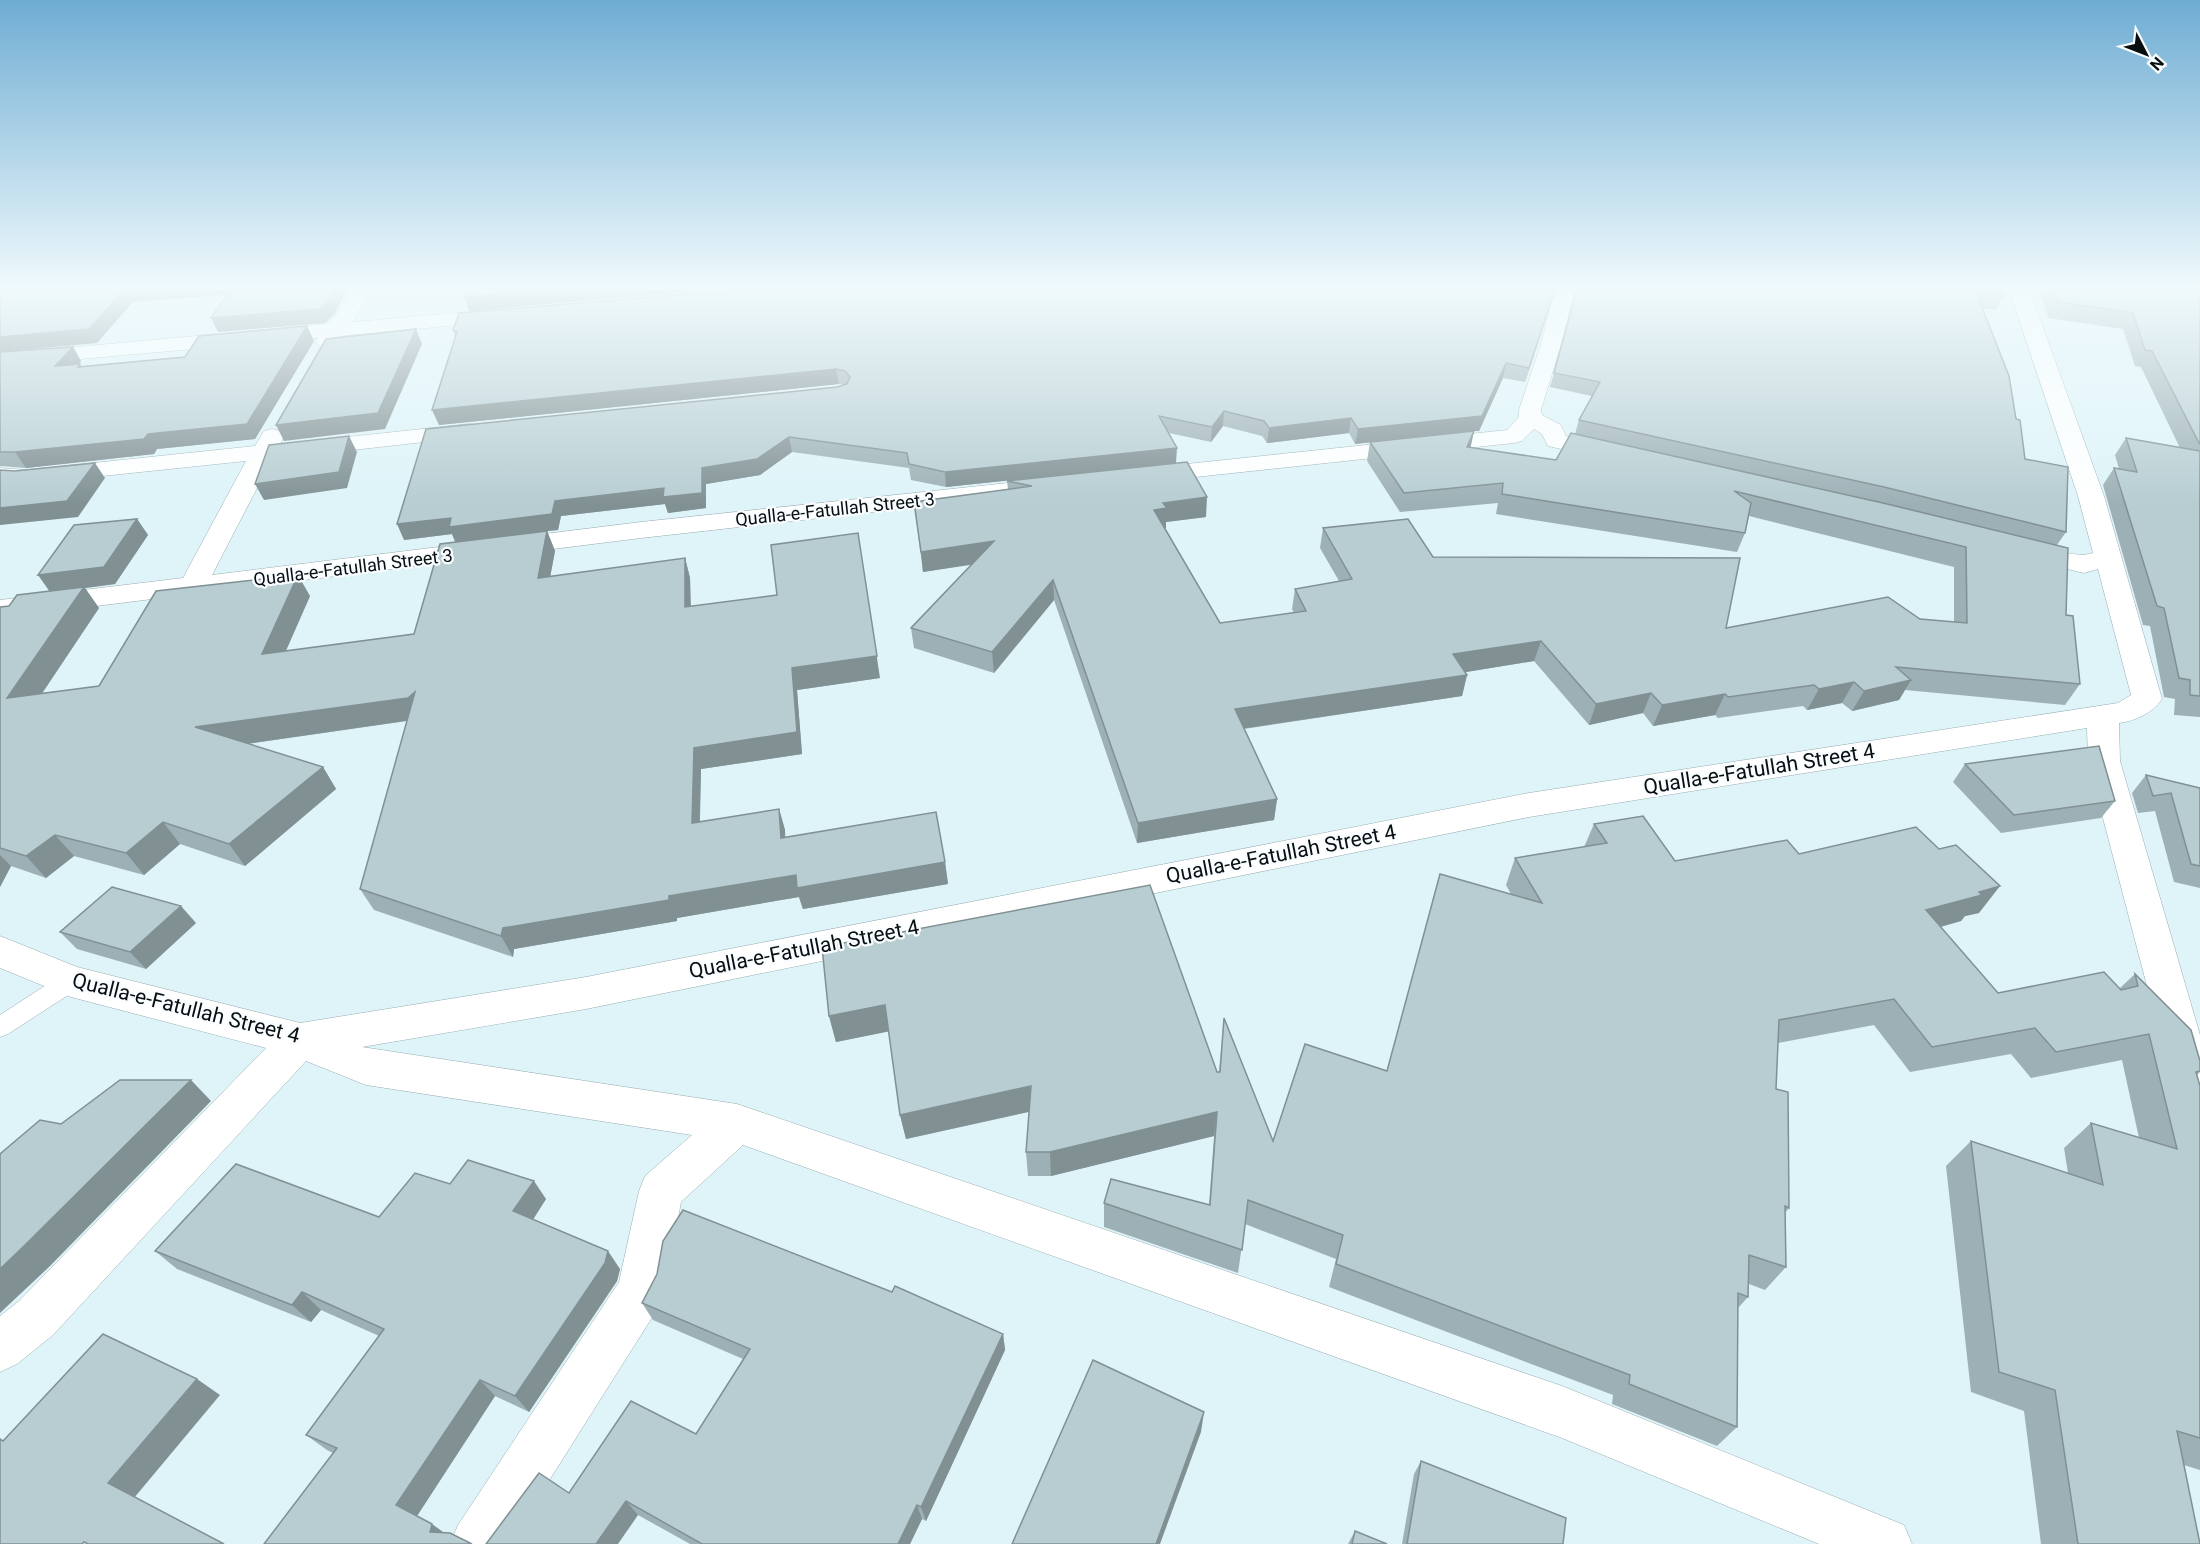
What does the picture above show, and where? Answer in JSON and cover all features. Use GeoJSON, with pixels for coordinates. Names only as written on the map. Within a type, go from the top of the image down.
{"type":"FeatureCollection","features":[{"type":"Feature","properties":{"kind":"street"},"geometry":{"type":"LineString","coordinates":[[0,381],[19,361]]}},
{"type":"Feature","properties":{"kind":"street"},"geometry":{"type":"LineString","coordinates":[[1531,418],[1530,410],[1546,361]]}},
{"type":"Feature","properties":{"kind":"street","name":"Qualla-e-Fatullah Street 4"},"geometry":{"type":"LineString","coordinates":[[0,951],[71,981],[300,1040],[586,993],[1529,805],[2126,712],[2147,699],[2091,496],[2044,361]]}},
{"type":"Feature","properties":{"kind":"street"},"geometry":{"type":"LineString","coordinates":[[1531,418],[1552,430],[1556,441],[1635,459]]}},
{"type":"Feature","properties":{"kind":"street"},"geometry":{"type":"LineString","coordinates":[[1122,478],[1514,436],[1531,418]]}},
{"type":"Feature","properties":{"kind":"street"},"geometry":{"type":"LineString","coordinates":[[192,587],[281,420]]}},
{"type":"Feature","properties":{"kind":"street"},"geometry":{"type":"LineString","coordinates":[[0,475],[26,477],[497,428]]}},
{"type":"Feature","properties":{"kind":"street","name":"Qualla-e-Fatullah Street 3"},"geometry":{"type":"LineString","coordinates":[[0,609],[641,530],[1040,487]]}},
{"type":"Feature","properties":{"kind":"street"},"geometry":{"type":"LineString","coordinates":[[2000,545],[2084,565],[2108,557]]}},
{"type":"Feature","properties":{"kind":"street"},"geometry":{"type":"LineString","coordinates":[[2103,716],[2104,761],[2200,1108]]}},
{"type":"Feature","properties":{"kind":"street"},"geometry":{"type":"LineString","coordinates":[[0,1347],[36,1318],[300,1040],[366,1067],[737,1122],[1562,1412],[1885,1544]]}},
{"type":"Feature","properties":{"kind":"street"},"geometry":{"type":"LineString","coordinates":[[477,1544],[640,1291],[661,1191],[737,1122]]}},
{"type":"Feature","properties":{"kind":"lane"},"geometry":{"type":"LineString","coordinates":[[0,1027],[71,981]]}},
{"type":"Feature","properties":{"kind":"building"},"geometry":{"type":"Polygon","coordinates":[[[0,361],[60,361],[55,366],[80,364],[78,367],[142,361],[286,361],[247,424],[148,434],[144,439],[0,452],[0,361]]]}},
{"type":"Feature","properties":{"kind":"building"},"geometry":{"type":"Polygon","coordinates":[[[313,361],[401,361],[378,413],[276,425],[313,361]]]}},
{"type":"Feature","properties":{"kind":"building"},"geometry":{"type":"Polygon","coordinates":[[[448,361],[1531,361],[1529,368],[1506,363],[1482,416],[1358,429],[1351,418],[1269,428],[1264,421],[1224,411],[1212,427],[1159,416],[1177,448],[945,472],[909,464],[907,453],[789,437],[757,459],[702,468],[702,493],[663,497],[664,488],[555,501],[552,514],[449,527],[451,518],[397,524],[426,429],[837,387],[847,384],[850,377],[845,371],[836,369],[432,410],[448,361]]]}},
{"type":"Feature","properties":{"kind":"building"},"geometry":{"type":"Polygon","coordinates":[[[1557,361],[2003,361],[2009,376],[2016,419],[2020,420],[2025,459],[2068,467],[2066,532],[1884,487],[1579,420],[1600,382],[1554,373],[1557,361]]]}},
{"type":"Feature","properties":{"kind":"building"},"geometry":{"type":"Polygon","coordinates":[[[2157,361],[2200,361],[2200,445],[2157,361]]]}},
{"type":"Feature","properties":{"kind":"building"},"geometry":{"type":"Polygon","coordinates":[[[1474,431],[1467,447],[1556,460],[1571,433],[1883,503],[2068,548],[2066,615],[2073,616],[2080,684],[1896,667],[1911,680],[1864,691],[1854,682],[1819,689],[1814,685],[1728,697],[1725,694],[1662,705],[1651,693],[1596,704],[1541,641],[1453,654],[1467,675],[1235,709],[1277,799],[1138,823],[1053,580],[992,652],[911,628],[994,541],[921,552],[914,502],[1032,486],[1007,481],[1187,462],[1207,497],[1163,503],[1167,508],[1154,510],[1220,623],[1306,611],[1295,589],[1352,579],[1323,528],[1408,519],[1433,557],[1740,558],[1726,628],[1888,597],[1920,619],[1967,623],[1966,547],[1734,491],[1751,503],[1745,533],[1502,494],[1503,483],[1404,493],[1370,442],[1474,431]]]}},
{"type":"Feature","properties":{"kind":"building"},"geometry":{"type":"Polygon","coordinates":[[[349,436],[339,472],[255,484],[269,445],[349,436]]]}},
{"type":"Feature","properties":{"kind":"building"},"geometry":{"type":"Polygon","coordinates":[[[2126,438],[2200,451],[2200,696],[2190,695],[2190,680],[2179,678],[2164,608],[2157,606],[2114,468],[2137,472],[2126,438]]]}},
{"type":"Feature","properties":{"kind":"building"},"geometry":{"type":"Polygon","coordinates":[[[95,463],[67,501],[0,508],[0,470],[15,471],[95,463]]]}},
{"type":"Feature","properties":{"kind":"building"},"geometry":{"type":"Polygon","coordinates":[[[137,519],[104,567],[38,575],[74,525],[137,519]]]}},
{"type":"Feature","properties":{"kind":"building"},"geometry":{"type":"Polygon","coordinates":[[[547,531],[538,578],[685,558],[685,607],[777,595],[771,545],[858,533],[877,656],[792,668],[797,732],[694,748],[692,823],[779,809],[781,838],[936,812],[945,862],[797,888],[796,875],[669,896],[669,900],[503,928],[501,936],[360,889],[415,692],[408,698],[195,727],[323,767],[229,844],[163,822],[126,853],[55,835],[26,856],[0,848],[0,607],[9,606],[17,595],[84,587],[7,698],[99,686],[156,591],[298,575],[262,654],[414,634],[440,544],[547,531]]]}},
{"type":"Feature","properties":{"kind":"building"},"geometry":{"type":"Polygon","coordinates":[[[2099,746],[2115,801],[2014,815],[1965,764],[2099,746]]]}},
{"type":"Feature","properties":{"kind":"building"},"geometry":{"type":"Polygon","coordinates":[[[2146,775],[2200,788],[2200,866],[2191,864],[2171,793],[2153,796],[2146,775]]]}},
{"type":"Feature","properties":{"kind":"building"},"geometry":{"type":"Polygon","coordinates":[[[1643,816],[1675,861],[1787,840],[1799,854],[1916,827],[1939,849],[1956,845],[2000,886],[1979,892],[1982,895],[1926,910],[1998,993],[2104,972],[2121,990],[2138,986],[2135,974],[2191,1030],[2200,1061],[2200,1071],[2196,1072],[2200,1086],[2200,1438],[2177,1431],[2200,1544],[2078,1544],[2055,1390],[1999,1372],[1971,1141],[2103,1185],[2091,1123],[2177,1149],[2149,1034],[2056,1052],[2035,1028],[1932,1047],[1894,999],[1779,1020],[1776,1089],[1788,1092],[1789,1208],[1785,1206],[1786,1267],[1749,1255],[1748,1297],[1738,1293],[1737,1427],[1629,1384],[1630,1375],[1336,1264],[1343,1235],[1248,1200],[1242,1250],[1104,1203],[1111,1179],[1210,1205],[1217,1112],[1050,1152],[1026,1152],[1031,1086],[900,1115],[885,1005],[829,1016],[822,947],[1150,885],[1217,1072],[1220,1072],[1224,1018],[1273,1141],[1305,1044],[1387,1071],[1440,874],[1542,903],[1515,858],[1607,843],[1594,824],[1643,816]]]}},
{"type":"Feature","properties":{"kind":"building"},"geometry":{"type":"Polygon","coordinates":[[[112,887],[181,906],[130,952],[60,932],[112,887]]]}},
{"type":"Feature","properties":{"kind":"building"},"geometry":{"type":"Polygon","coordinates":[[[120,1080],[191,1080],[0,1269],[0,1154],[40,1120],[61,1124],[120,1080]]]}},
{"type":"Feature","properties":{"kind":"building"},"geometry":{"type":"Polygon","coordinates":[[[468,1160],[534,1181],[513,1211],[608,1251],[605,1263],[515,1396],[480,1380],[396,1505],[432,1524],[430,1532],[450,1533],[472,1544],[264,1544],[337,1448],[306,1435],[384,1329],[302,1292],[292,1305],[155,1251],[236,1164],[379,1217],[415,1173],[450,1184],[468,1160]]]}},
{"type":"Feature","properties":{"kind":"building"},"geometry":{"type":"Polygon","coordinates":[[[683,1210],[892,1292],[895,1286],[1003,1334],[921,1507],[917,1505],[898,1544],[702,1544],[626,1501],[596,1544],[486,1544],[539,1473],[569,1493],[631,1401],[696,1434],[750,1349],[642,1303],[657,1274],[663,1241],[683,1210]]]}},
{"type":"Feature","properties":{"kind":"building"},"geometry":{"type":"Polygon","coordinates":[[[103,1334],[197,1379],[108,1483],[224,1544],[88,1544],[84,1542],[82,1544],[0,1544],[0,1439],[3,1441],[103,1334]]]}},
{"type":"Feature","properties":{"kind":"building"},"geometry":{"type":"Polygon","coordinates":[[[1093,1360],[1204,1412],[1156,1544],[1012,1544],[1093,1360]]]}},
{"type":"Feature","properties":{"kind":"building"},"geometry":{"type":"Polygon","coordinates":[[[1421,1461],[1566,1518],[1563,1544],[1407,1544],[1421,1461]]]}},
{"type":"Feature","properties":{"kind":"building"},"geometry":{"type":"Polygon","coordinates":[[[1355,1531],[1387,1544],[1352,1544],[1355,1531]]]}}]}
